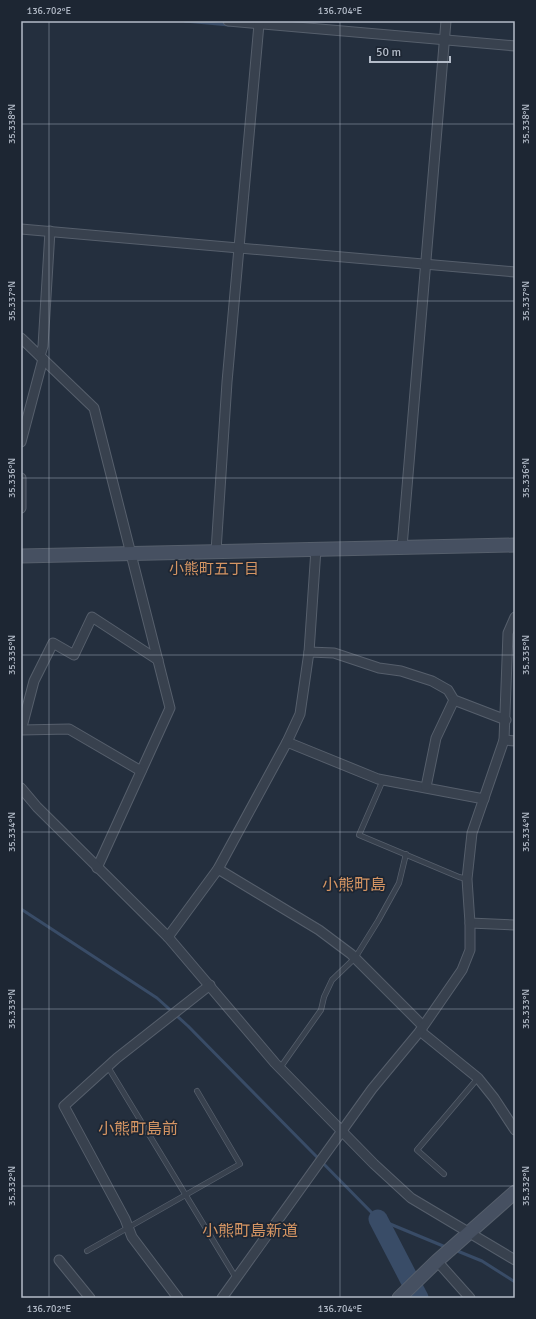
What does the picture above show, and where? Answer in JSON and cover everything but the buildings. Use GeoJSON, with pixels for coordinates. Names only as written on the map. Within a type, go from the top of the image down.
{"type":"FeatureCollection","features":[{"type":"Feature","properties":{"kind":"street"},"geometry":{"type":"LineString","coordinates":[[228,21],[515,46]]}},
{"type":"Feature","properties":{"kind":"street"},"geometry":{"type":"LineString","coordinates":[[402,547],[446,21]]}},
{"type":"Feature","properties":{"kind":"street"},"geometry":{"type":"LineString","coordinates":[[216,551],[227,382],[259,24]]}},
{"type":"Feature","properties":{"kind":"street"},"geometry":{"type":"LineString","coordinates":[[21,229],[515,272]]}},
{"type":"Feature","properties":{"kind":"street"},"geometry":{"type":"LineString","coordinates":[[21,442],[42,357],[50,231]]}},
{"type":"Feature","properties":{"kind":"street"},"geometry":{"type":"LineString","coordinates":[[21,338],[94,408],[170,708],[97,868]]}},
{"type":"Feature","properties":{"kind":"street"},"geometry":{"type":"LineString","coordinates":[[21,478],[21,508]]}},
{"type":"Feature","properties":{"kind":"street"},"geometry":{"type":"LineString","coordinates":[[21,556],[515,545]]}},
{"type":"Feature","properties":{"kind":"street"},"geometry":{"type":"LineString","coordinates":[[168,937],[218,869],[287,742],[300,714],[309,652],[316,549]]}},
{"type":"Feature","properties":{"kind":"street"},"geometry":{"type":"LineString","coordinates":[[21,726],[34,682],[53,642],[74,655],[92,617],[158,660]]}},
{"type":"Feature","properties":{"kind":"street"},"geometry":{"type":"LineString","coordinates":[[222,1298],[372,1089],[422,1028],[462,970],[470,950],[467,879],[472,833],[504,740],[512,650],[508,633],[515,617]]}},
{"type":"Feature","properties":{"kind":"street"},"geometry":{"type":"LineString","coordinates":[[309,652],[334,653],[379,668],[401,671],[432,681],[448,690],[454,700],[506,720]]}},
{"type":"Feature","properties":{"kind":"street"},"geometry":{"type":"LineString","coordinates":[[426,787],[436,738],[454,700]]}},
{"type":"Feature","properties":{"kind":"street"},"geometry":{"type":"LineString","coordinates":[[21,730],[69,729],[141,771]]}},
{"type":"Feature","properties":{"kind":"street"},"geometry":{"type":"LineString","coordinates":[[504,740],[515,741]]}},
{"type":"Feature","properties":{"kind":"street"},"geometry":{"type":"LineString","coordinates":[[287,742],[383,780],[484,799]]}},
{"type":"Feature","properties":{"kind":"street"},"geometry":{"type":"LineString","coordinates":[[21,788],[97,868],[168,937],[280,1068],[341,1132],[411,1198],[467,1236],[515,1260]]}},
{"type":"Feature","properties":{"kind":"street"},"geometry":{"type":"LineString","coordinates":[[218,869],[319,930],[355,958],[422,1028],[478,1078],[494,1098],[515,1130]]}},
{"type":"Feature","properties":{"kind":"street"},"geometry":{"type":"LineString","coordinates":[[470,924],[515,925]]}},
{"type":"Feature","properties":{"kind":"street"},"geometry":{"type":"LineString","coordinates":[[175,1297],[132,1237],[129,1227],[64,1106],[163,1021],[210,985]]}},
{"type":"Feature","properties":{"kind":"street"},"geometry":{"type":"LineString","coordinates":[[402,1296],[422,1275],[515,1192]]}},
{"type":"Feature","properties":{"kind":"street"},"geometry":{"type":"LineString","coordinates":[[59,1260],[90,1298]]}},
{"type":"Feature","properties":{"kind":"street"},"geometry":{"type":"LineString","coordinates":[[439,1260],[470,1298]]}},
{"type":"Feature","properties":{"kind":"lane"},"geometry":{"type":"LineString","coordinates":[[383,780],[359,836],[467,879]]}},
{"type":"Feature","properties":{"kind":"lane"},"geometry":{"type":"LineString","coordinates":[[280,1068],[321,1010],[324,998],[332,980],[355,958],[399,884],[406,854]]}},
{"type":"Feature","properties":{"kind":"lane"},"geometry":{"type":"LineString","coordinates":[[108,1067],[236,1278]]}},
{"type":"Feature","properties":{"kind":"lane"},"geometry":{"type":"LineString","coordinates":[[444,1174],[417,1150],[478,1078]]}},
{"type":"Feature","properties":{"kind":"lane"},"geometry":{"type":"LineString","coordinates":[[87,1251],[240,1164],[197,1091]]}},
{"type":"Feature","properties":{"kind":"waterway"},"geometry":{"type":"LineString","coordinates":[[185,21],[229,25]]}},
{"type":"Feature","properties":{"kind":"waterway"},"geometry":{"type":"LineString","coordinates":[[21,909],[157,998],[188,1026],[378,1219],[448,1248]]}},
{"type":"Feature","properties":{"kind":"waterway"},"geometry":{"type":"LineString","coordinates":[[378,1219],[419,1298]]}},
{"type":"Feature","properties":{"kind":"waterway"},"geometry":{"type":"LineString","coordinates":[[455,1250],[482,1261],[515,1282]]}},
{"type":"Feature","properties":{"kind":"district","name":"小熊町五丁目"},"geometry":{"type":"Point","coordinates":[214,569]}},
{"type":"Feature","properties":{"kind":"district","name":"小熊町島"},"geometry":{"type":"Point","coordinates":[354,884]}},
{"type":"Feature","properties":{"kind":"district","name":"小熊町島前"},"geometry":{"type":"Point","coordinates":[138,1128]}},
{"type":"Feature","properties":{"kind":"district","name":"小熊町島新道"},"geometry":{"type":"Point","coordinates":[250,1230]}}]}
